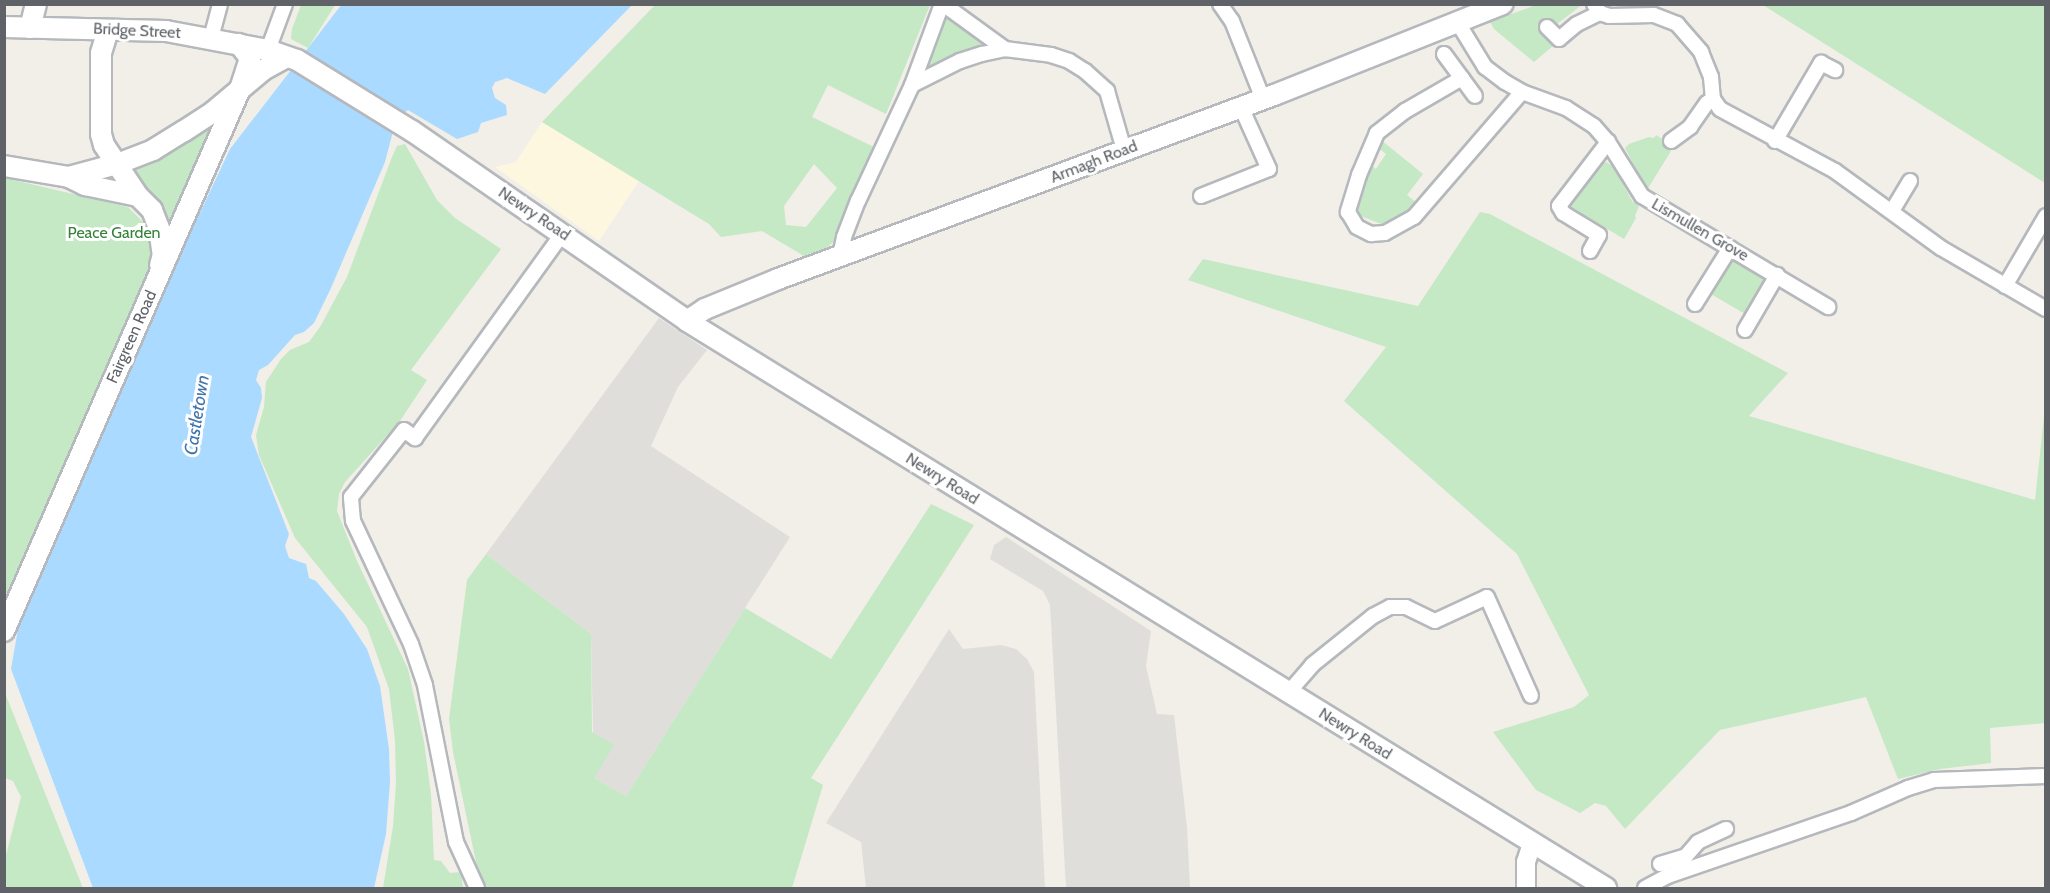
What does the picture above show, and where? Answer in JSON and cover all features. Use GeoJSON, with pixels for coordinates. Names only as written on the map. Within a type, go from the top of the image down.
{"type":"FeatureCollection","features":[{"type":"Feature","properties":{"kind":"main road"},"geometry":{"type":"LineString","coordinates":[[30,28],[36,4]]}},
{"type":"Feature","properties":{"kind":"main road","name":"Armagh Road"},"geometry":{"type":"LineString","coordinates":[[687,321],[705,309],[840,256],[979,207],[1263,99],[1503,4]]}},
{"type":"Feature","properties":{"kind":"main road","name":"Bridge Street"},"geometry":{"type":"LineString","coordinates":[[4,27],[166,31],[211,38],[284,56]]}},
{"type":"Feature","properties":{"kind":"main road"},"geometry":{"type":"LineString","coordinates":[[108,30],[101,53],[99,122],[104,145],[138,196],[152,210],[159,228],[163,255],[157,280]]}},
{"type":"Feature","properties":{"kind":"main road","name":"Fairgreen Road"},"geometry":{"type":"LineString","coordinates":[[4,631],[240,89],[250,58],[239,44]]}},
{"type":"Feature","properties":{"kind":"main road"},"geometry":{"type":"LineString","coordinates":[[69,177],[117,164],[153,150],[213,112],[263,70],[284,56]]}},
{"type":"Feature","properties":{"kind":"main road","name":"Newry Road"},"geometry":{"type":"LineString","coordinates":[[284,56],[412,131],[563,233],[687,321],[1606,888]]}},
{"type":"Feature","properties":{"kind":"main road"},"geometry":{"type":"LineString","coordinates":[[4,166],[69,177],[85,184],[138,196]]}},
{"type":"Feature","properties":{"kind":"street"},"geometry":{"type":"LineString","coordinates":[[211,38],[220,4]]}},
{"type":"Feature","properties":{"kind":"street"},"geometry":{"type":"LineString","coordinates":[[284,56],[285,4]]}},
{"type":"Feature","properties":{"kind":"street"},"geometry":{"type":"LineString","coordinates":[[840,256],[844,237],[858,201],[912,85],[942,4],[1005,49]]}},
{"type":"Feature","properties":{"kind":"street"},"geometry":{"type":"LineString","coordinates":[[1220,4],[1232,21],[1263,99]]}},
{"type":"Feature","properties":{"kind":"street"},"geometry":{"type":"LineString","coordinates":[[1547,27],[1559,39],[1597,9],[1609,16],[1654,15],[1677,24],[1701,52],[1711,77],[1713,99],[1720,109],[1775,141],[1835,171],[1941,248],[2046,309]]}},
{"type":"Feature","properties":{"kind":"street","name":"Lismullen Grove"},"geometry":{"type":"LineString","coordinates":[[1458,23],[1485,66],[1522,92],[1566,108],[1594,126],[1608,142],[1642,196],[1777,275],[1828,308]]}},
{"type":"Feature","properties":{"kind":"street"},"geometry":{"type":"LineString","coordinates":[[912,85],[960,61],[1005,49],[1032,52],[1069,61],[1099,82],[1107,91],[1113,105],[1124,150]]}},
{"type":"Feature","properties":{"kind":"street"},"geometry":{"type":"LineString","coordinates":[[1444,54],[1475,96]]}},
{"type":"Feature","properties":{"kind":"street"},"geometry":{"type":"LineString","coordinates":[[1775,141],[1821,63],[1835,70]]}},
{"type":"Feature","properties":{"kind":"street"},"geometry":{"type":"LineString","coordinates":[[1462,78],[1405,111],[1377,133],[1359,175],[1348,212],[1357,227],[1371,234],[1384,233],[1414,217],[1522,92]]}},
{"type":"Feature","properties":{"kind":"street"},"geometry":{"type":"LineString","coordinates":[[1671,141],[1690,127],[1707,103],[1713,99]]}},
{"type":"Feature","properties":{"kind":"street"},"geometry":{"type":"LineString","coordinates":[[1201,196],[1269,170],[1241,107]]}},
{"type":"Feature","properties":{"kind":"street"},"geometry":{"type":"LineString","coordinates":[[1590,251],[1599,235],[1563,213],[1559,206],[1608,142]]}},
{"type":"Feature","properties":{"kind":"street"},"geometry":{"type":"LineString","coordinates":[[1892,212],[1910,181]]}},
{"type":"Feature","properties":{"kind":"street"},"geometry":{"type":"LineString","coordinates":[[2005,286],[2046,216]]}},
{"type":"Feature","properties":{"kind":"street"},"geometry":{"type":"LineString","coordinates":[[477,888],[456,842],[422,675],[411,644],[353,521],[350,507],[351,497],[404,430],[415,438],[563,233]]}},
{"type":"Feature","properties":{"kind":"street"},"geometry":{"type":"LineString","coordinates":[[1695,304],[1730,248]]}},
{"type":"Feature","properties":{"kind":"street"},"geometry":{"type":"LineString","coordinates":[[1745,330],[1777,275]]}},
{"type":"Feature","properties":{"kind":"street"},"geometry":{"type":"LineString","coordinates":[[1288,693],[1312,665],[1373,616],[1390,607],[1406,608],[1435,621],[1487,597],[1531,696]]}},
{"type":"Feature","properties":{"kind":"street"},"geometry":{"type":"LineString","coordinates":[[1645,888],[1668,876],[1851,813],[1908,788],[1934,780],[2046,776]]}},
{"type":"Feature","properties":{"kind":"street"},"geometry":{"type":"LineString","coordinates":[[1660,864],[1686,856],[1698,842],[1726,829]]}},
{"type":"Feature","properties":{"kind":"street"},"geometry":{"type":"LineString","coordinates":[[1708,837],[1715,860]]}},
{"type":"Feature","properties":{"kind":"street"},"geometry":{"type":"LineString","coordinates":[[1526,888],[1526,862],[1532,843]]}},
{"type":"Feature","properties":{"kind":"shaded area"},"geometry":{"type":"Polygon","coordinates":[[[542,122],[639,181],[599,241],[495,167],[516,162],[542,122]]]}},
{"type":"Feature","properties":{"kind":"shaded area"},"geometry":{"type":"Polygon","coordinates":[[[659,318],[707,350],[678,387],[651,446],[790,537],[626,796],[594,778],[591,634],[486,554],[659,318]]]}},
{"type":"Feature","properties":{"kind":"shaded area"},"geometry":{"type":"Polygon","coordinates":[[[1006,537],[1151,631],[1146,666],[1157,714],[1174,715],[1187,827],[1190,888],[1066,888],[1050,605],[1043,591],[990,559],[994,545],[1006,537]]]}},
{"type":"Feature","properties":{"kind":"shaded area"},"geometry":{"type":"Polygon","coordinates":[[[949,629],[963,649],[1001,645],[1016,649],[1027,659],[1034,672],[1045,888],[866,888],[861,842],[826,823],[949,629]]]}},
{"type":"Feature","properties":{"kind":"green space"},"geometry":{"type":"Polygon","coordinates":[[[1583,4],[1557,24],[1553,22],[1542,31],[1554,45],[1534,62],[1494,29],[1490,22],[1536,5],[1583,4]]]}},
{"type":"Feature","properties":{"kind":"green space"},"geometry":{"type":"Polygon","coordinates":[[[301,5],[335,5],[308,48],[291,39],[292,29],[301,5]]]}},
{"type":"Feature","properties":{"kind":"green space"},"geometry":{"type":"Polygon","coordinates":[[[655,5],[930,5],[886,114],[828,85],[812,117],[874,147],[836,240],[826,248],[804,256],[762,231],[721,237],[709,224],[542,122],[655,5]],[[814,164],[784,206],[786,225],[806,227],[837,188],[814,164]]]}},
{"type":"Feature","properties":{"kind":"green space"},"geometry":{"type":"Polygon","coordinates":[[[1763,5],[2045,5],[2045,183],[1814,37],[1763,5]]]}},
{"type":"Feature","properties":{"kind":"green space"},"geometry":{"type":"Polygon","coordinates":[[[950,16],[987,42],[987,46],[968,49],[925,70],[944,17],[950,16]]]}},
{"type":"Feature","properties":{"kind":"green space"},"geometry":{"type":"Polygon","coordinates":[[[208,128],[209,133],[168,245],[131,171],[208,128]]]}},
{"type":"Feature","properties":{"kind":"green space"},"geometry":{"type":"Polygon","coordinates":[[[1656,135],[1674,146],[1647,190],[1625,148],[1629,144],[1649,137],[1654,138],[1656,135]]]}},
{"type":"Feature","properties":{"kind":"green space"},"geometry":{"type":"Polygon","coordinates":[[[1381,140],[1423,174],[1407,195],[1417,203],[1408,215],[1384,225],[1358,215],[1355,204],[1369,163],[1376,169],[1386,154],[1376,146],[1381,140]]]}},
{"type":"Feature","properties":{"kind":"green space"},"geometry":{"type":"Polygon","coordinates":[[[405,144],[437,200],[455,218],[501,249],[411,370],[427,380],[400,421],[345,482],[339,494],[337,511],[357,561],[408,669],[424,742],[431,794],[434,860],[441,861],[450,873],[461,872],[463,888],[383,888],[393,826],[396,783],[395,740],[389,689],[367,627],[295,538],[259,455],[256,435],[264,407],[266,382],[281,359],[290,350],[309,342],[320,327],[347,277],[397,146],[405,144]]]}},
{"type":"Feature","properties":{"kind":"green space"},"geometry":{"type":"Polygon","coordinates":[[[1606,162],[1614,167],[1632,201],[1639,206],[1636,218],[1624,239],[1570,206],[1599,165],[1606,162]]]}},
{"type":"Feature","properties":{"kind":"green space","name":"Peace Garden"},"geometry":{"type":"Polygon","coordinates":[[[5,178],[128,207],[147,226],[153,250],[153,261],[5,606],[5,178]]]}},
{"type":"Feature","properties":{"kind":"green space"},"geometry":{"type":"Polygon","coordinates":[[[1480,212],[1490,214],[1788,373],[1749,416],[2035,500],[2045,407],[2045,723],[1990,728],[1991,763],[1940,769],[1898,779],[1866,697],[1720,730],[1625,829],[1606,806],[1595,803],[1580,813],[1536,790],[1493,732],[1574,707],[1589,695],[1517,554],[1344,401],[1386,347],[1188,280],[1203,259],[1418,306],[1480,212]]]}},
{"type":"Feature","properties":{"kind":"green space"},"geometry":{"type":"Polygon","coordinates":[[[1732,261],[1747,267],[1764,280],[1745,314],[1711,294],[1732,261]]]}},
{"type":"Feature","properties":{"kind":"green space"},"geometry":{"type":"Polygon","coordinates":[[[931,504],[974,525],[811,778],[823,785],[792,888],[486,888],[476,862],[453,752],[449,719],[467,580],[486,554],[591,634],[592,732],[614,745],[594,778],[626,796],[745,608],[831,659],[931,504]]]}},
{"type":"Feature","properties":{"kind":"green space"},"geometry":{"type":"Polygon","coordinates":[[[5,693],[83,888],[5,888],[5,859],[21,797],[13,781],[5,778],[5,693]]]}},
{"type":"Feature","properties":{"kind":"water","name":"Castletown"},"geometry":{"type":"Polygon","coordinates":[[[342,4],[632,5],[545,94],[507,78],[495,82],[492,88],[495,98],[506,105],[507,115],[481,123],[478,132],[457,139],[408,110],[396,120],[385,162],[314,323],[304,332],[295,335],[268,365],[259,370],[256,380],[261,388],[262,398],[251,437],[289,534],[285,546],[289,558],[306,564],[309,578],[316,581],[344,614],[367,649],[380,686],[389,749],[390,782],[386,834],[374,888],[93,888],[11,669],[18,629],[165,287],[230,149],[342,4]]]}}]}
